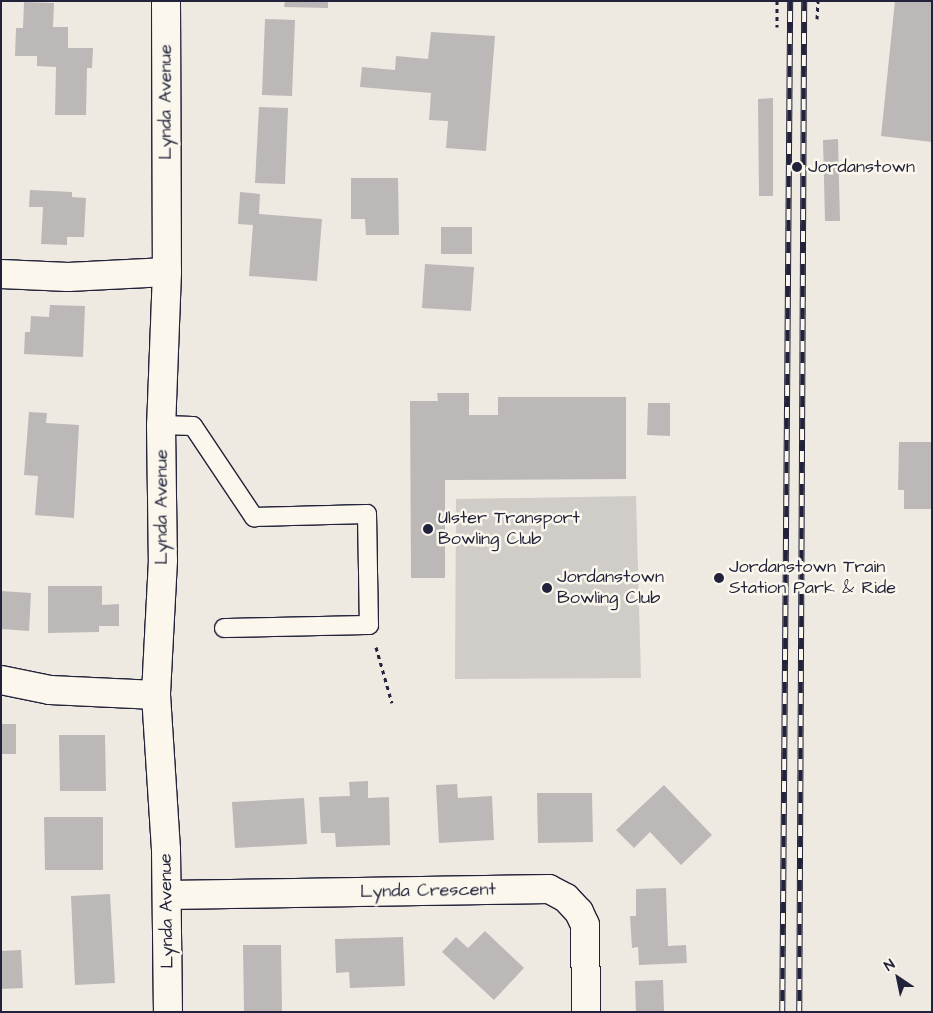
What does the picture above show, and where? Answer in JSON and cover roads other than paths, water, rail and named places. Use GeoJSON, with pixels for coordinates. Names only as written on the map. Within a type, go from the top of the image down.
{"type":"FeatureCollection","features":[{"type":"Feature","properties":{"kind":"street","name":"Lynda Avenue"},"geometry":{"type":"LineString","coordinates":[[166,1],[167,272],[161,425],[163,560],[156,695],[166,850],[168,1012]]}},
{"type":"Feature","properties":{"kind":"street"},"geometry":{"type":"LineString","coordinates":[[1,274],[68,277],[167,272]]}},
{"type":"Feature","properties":{"kind":"street"},"geometry":{"type":"LineString","coordinates":[[1,680],[50,690],[156,695]]}},
{"type":"Feature","properties":{"kind":"street","name":"Lynda Crescent"},"geometry":{"type":"LineString","coordinates":[[167,895],[549,889],[566,898],[579,912],[585,925],[586,1012]]}},
{"type":"Feature","properties":{"kind":"lane"},"geometry":{"type":"LineString","coordinates":[[161,425],[194,426],[254,517],[367,514],[369,625],[224,628]]}},
{"type":"Feature","properties":{"kind":"railway"},"geometry":{"type":"LineString","coordinates":[[782,1012],[790,1]]}},
{"type":"Feature","properties":{"kind":"railway"},"geometry":{"type":"LineString","coordinates":[[799,1012],[804,1]]}},
{"type":"Feature","properties":{"kind":"place","name":"Jordanstown"},"geometry":{"type":"Point","coordinates":[797,167]}},
{"type":"Feature","properties":{"kind":"place","name":"Ulster Transport Bowling Club"},"geometry":{"type":"Point","coordinates":[428,529]}},
{"type":"Feature","properties":{"kind":"place","name":"Jordanstown Train Station Park & Ride"},"geometry":{"type":"Point","coordinates":[719,578]}},
{"type":"Feature","properties":{"kind":"place","name":"Jordanstown Bowling Club"},"geometry":{"type":"Point","coordinates":[547,588]}}]}
